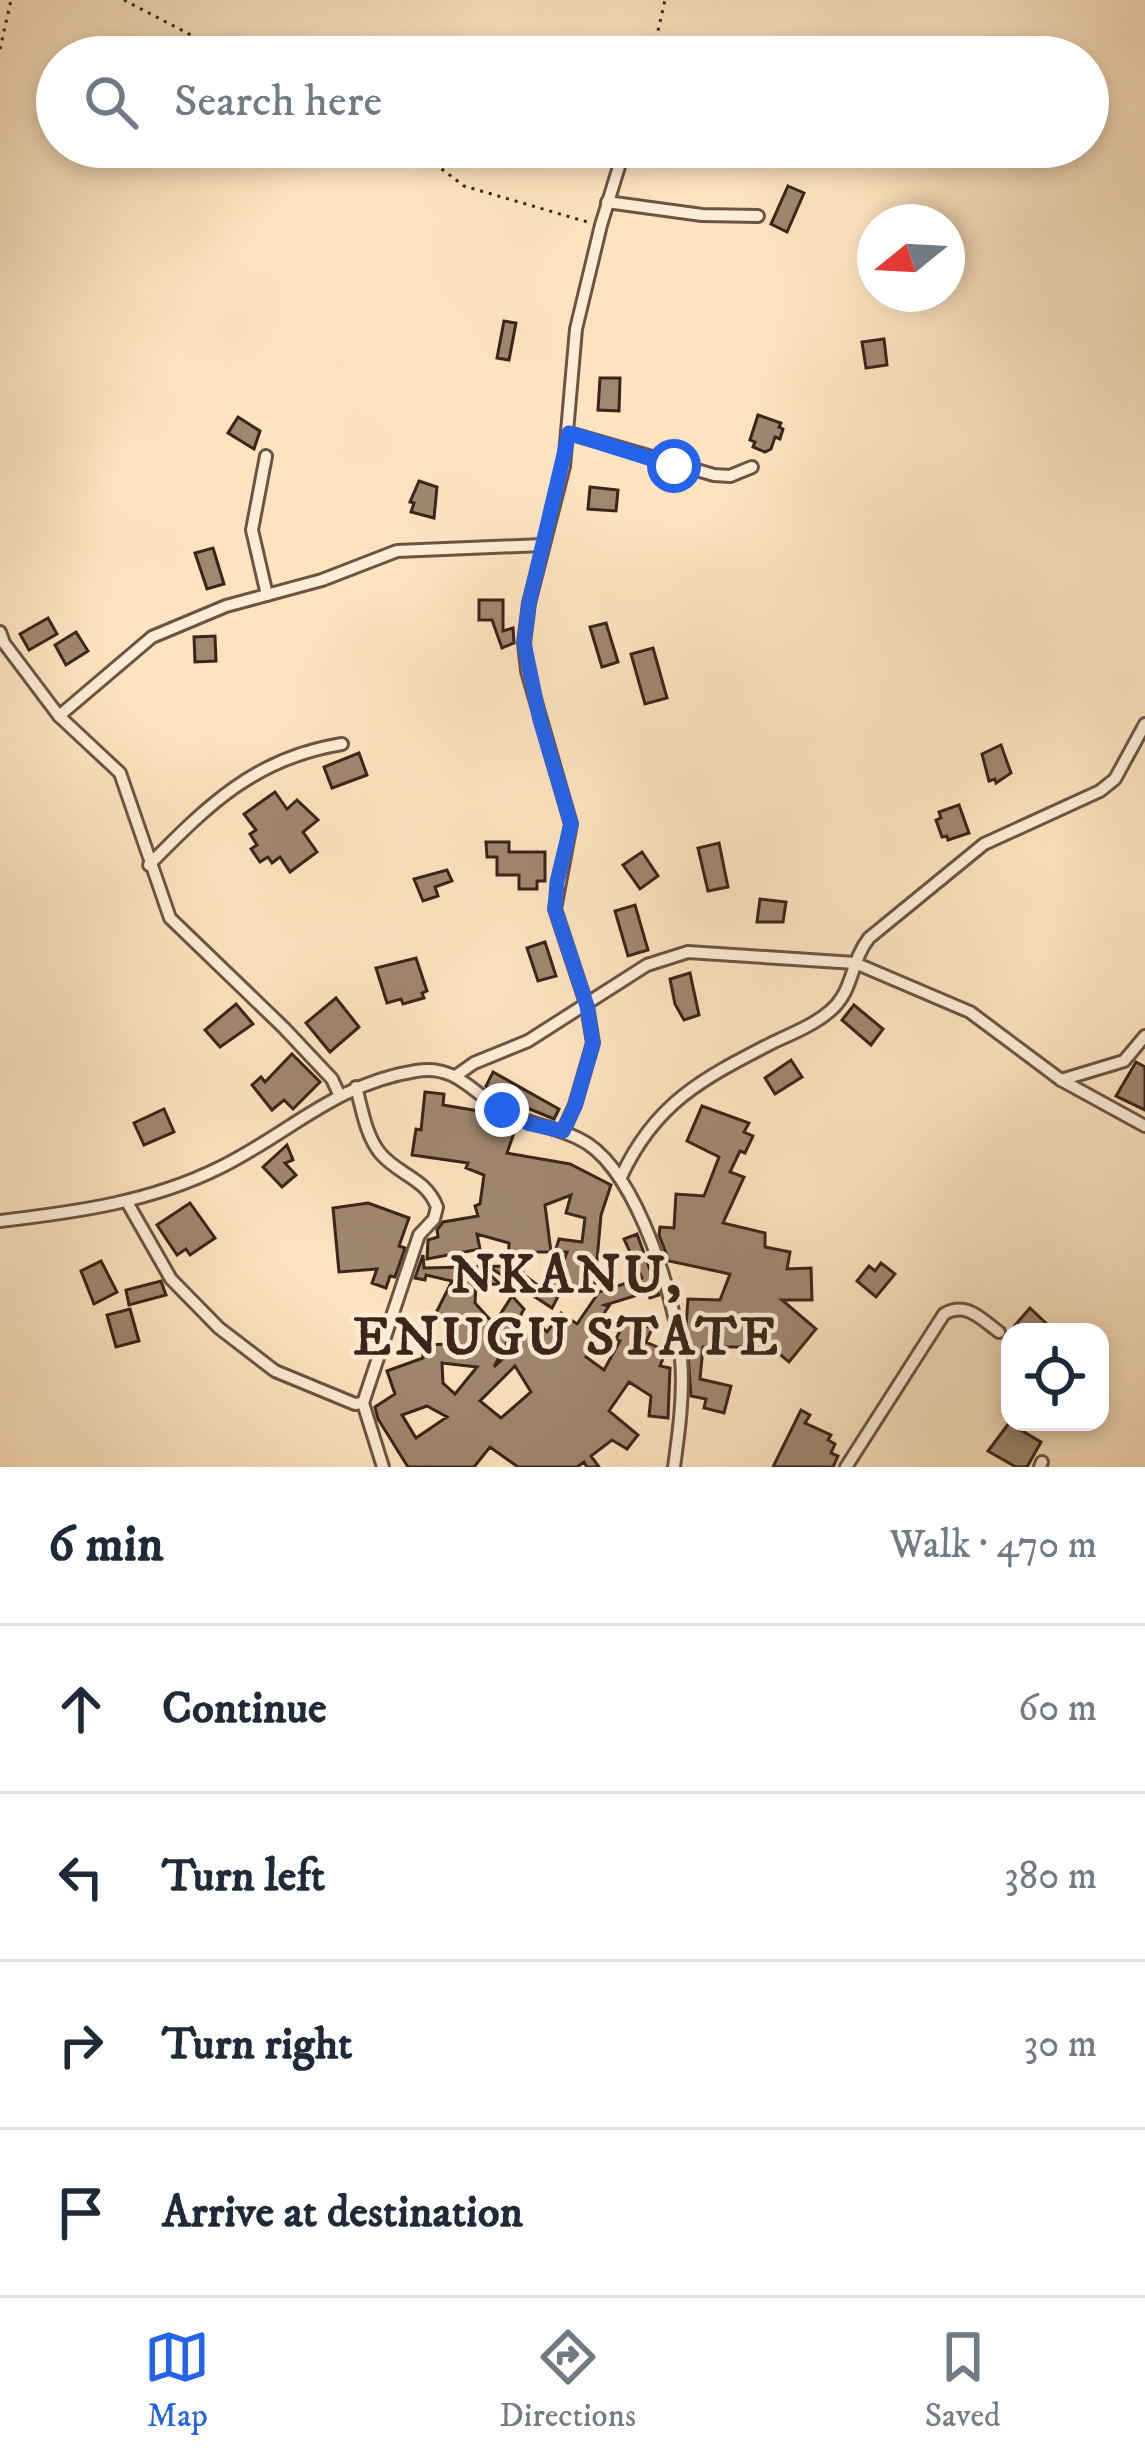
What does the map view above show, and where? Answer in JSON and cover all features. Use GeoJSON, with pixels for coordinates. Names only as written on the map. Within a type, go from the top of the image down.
{"type":"FeatureCollection","features":[{"type":"Feature","properties":{"kind":"street"},"geometry":{"type":"LineString","coordinates":[[563,1131],[593,1043],[587,1006],[555,909],[571,824],[536,704],[524,643],[569,433],[576,329],[618,168]]}},
{"type":"Feature","properties":{"kind":"street"},"geometry":{"type":"LineString","coordinates":[[607,202],[758,216]]}},
{"type":"Feature","properties":{"kind":"street"},"geometry":{"type":"LineString","coordinates":[[569,433],[714,476],[730,476],[752,467]]}},
{"type":"Feature","properties":{"kind":"street"},"geometry":{"type":"LineString","coordinates":[[266,456],[252,530],[267,595]]}},
{"type":"Feature","properties":{"kind":"street"},"geometry":{"type":"LineString","coordinates":[[59,716],[152,637],[226,606],[322,580],[398,550],[543,545]]}},
{"type":"Feature","properties":{"kind":"street"},"geometry":{"type":"LineString","coordinates":[[0,632],[59,716],[120,773],[170,918],[284,1028],[332,1079],[339,1094]]}},
{"type":"Feature","properties":{"kind":"street"},"geometry":{"type":"LineString","coordinates":[[621,1177],[634,1147],[662,1111],[735,1063],[829,1012],[852,981],[868,938],[984,844],[1100,791],[1115,779],[1145,724]]}},
{"type":"Feature","properties":{"kind":"street"},"geometry":{"type":"LineString","coordinates":[[149,865],[234,784],[315,749],[342,745]]}},
{"type":"Feature","properties":{"kind":"street"},"geometry":{"type":"LineString","coordinates":[[457,1076],[474,1063],[528,1041],[646,965],[688,952],[855,963],[970,1012],[1061,1080],[1145,1126]]}},
{"type":"Feature","properties":{"kind":"street"},"geometry":{"type":"LineString","coordinates":[[1061,1080],[1124,1061],[1145,1036]]}},
{"type":"Feature","properties":{"kind":"street"},"geometry":{"type":"LineString","coordinates":[[0,1221],[128,1202],[216,1170],[356,1087],[430,1069],[457,1076],[502,1110],[587,1143],[621,1177],[645,1224],[676,1321],[682,1360],[674,1467]]}},
{"type":"Feature","properties":{"kind":"street"},"geometry":{"type":"LineString","coordinates":[[356,1087],[376,1149],[422,1183],[437,1207],[434,1219],[419,1235],[363,1403],[382,1466]]}},
{"type":"Feature","properties":{"kind":"street"},"geometry":{"type":"LineString","coordinates":[[128,1202],[171,1279],[219,1328],[275,1370],[355,1404],[363,1403]]}},
{"type":"Feature","properties":{"kind":"street"},"geometry":{"type":"LineString","coordinates":[[846,1467],[944,1314],[955,1307],[968,1309],[999,1332]]}},
{"type":"Feature","properties":{"kind":"path"},"geometry":{"type":"LineString","coordinates":[[0,49],[11,0]]}},
{"type":"Feature","properties":{"kind":"path"},"geometry":{"type":"LineString","coordinates":[[124,0],[193,36]]}},
{"type":"Feature","properties":{"kind":"path"},"geometry":{"type":"LineString","coordinates":[[657,36],[665,0]]}},
{"type":"Feature","properties":{"kind":"path"},"geometry":{"type":"LineString","coordinates":[[440,168],[464,186],[601,225]]}},
{"type":"Feature","properties":{"kind":"building"},"geometry":{"type":"Polygon","coordinates":[[[788,186],[804,193],[787,232],[771,224],[788,186]]]}},
{"type":"Feature","properties":{"kind":"building"},"geometry":{"type":"Polygon","coordinates":[[[504,321],[516,323],[509,360],[497,358],[504,321]]]}},
{"type":"Feature","properties":{"kind":"building"},"geometry":{"type":"Polygon","coordinates":[[[884,339],[887,365],[866,368],[862,342],[884,339]]]}},
{"type":"Feature","properties":{"kind":"building"},"geometry":{"type":"Polygon","coordinates":[[[600,378],[620,378],[619,411],[598,410],[600,378]]]}},
{"type":"Feature","properties":{"kind":"building"},"geometry":{"type":"Polygon","coordinates":[[[758,415],[781,423],[783,429],[780,439],[775,437],[765,452],[750,440],[758,415]]]}},
{"type":"Feature","properties":{"kind":"building"},"geometry":{"type":"Polygon","coordinates":[[[238,417],[260,431],[254,449],[228,433],[238,417]]]}},
{"type":"Feature","properties":{"kind":"building"},"geometry":{"type":"Polygon","coordinates":[[[419,481],[437,487],[434,518],[411,512],[419,481]]]}},
{"type":"Feature","properties":{"kind":"building"},"geometry":{"type":"Polygon","coordinates":[[[590,487],[618,490],[616,511],[588,509],[590,487]]]}},
{"type":"Feature","properties":{"kind":"building"},"geometry":{"type":"Polygon","coordinates":[[[213,548],[224,584],[207,589],[195,553],[213,548]]]}},
{"type":"Feature","properties":{"kind":"building"},"geometry":{"type":"Polygon","coordinates":[[[479,600],[503,600],[503,631],[513,628],[514,643],[502,648],[492,620],[479,620],[479,600]]]}},
{"type":"Feature","properties":{"kind":"building"},"geometry":{"type":"Polygon","coordinates":[[[48,618],[57,634],[29,650],[20,634],[48,618]]]}},
{"type":"Feature","properties":{"kind":"building"},"geometry":{"type":"Polygon","coordinates":[[[606,623],[618,662],[602,667],[590,627],[606,623]]]}},
{"type":"Feature","properties":{"kind":"building"},"geometry":{"type":"Polygon","coordinates":[[[76,632],[88,651],[66,665],[55,645],[76,632]]]}},
{"type":"Feature","properties":{"kind":"building"},"geometry":{"type":"Polygon","coordinates":[[[215,636],[216,661],[195,662],[194,637],[215,636]]]}},
{"type":"Feature","properties":{"kind":"building"},"geometry":{"type":"Polygon","coordinates":[[[653,648],[667,698],[645,704],[631,654],[653,648]]]}},
{"type":"Feature","properties":{"kind":"building"},"geometry":{"type":"Polygon","coordinates":[[[1001,745],[1011,773],[996,783],[989,781],[982,754],[1001,745]]]}},
{"type":"Feature","properties":{"kind":"building"},"geometry":{"type":"Polygon","coordinates":[[[359,753],[367,775],[332,788],[324,767],[359,753]]]}},
{"type":"Feature","properties":{"kind":"building"},"geometry":{"type":"Polygon","coordinates":[[[275,792],[287,809],[297,800],[318,820],[303,832],[317,852],[290,872],[280,857],[272,863],[268,857],[260,862],[251,849],[257,845],[250,834],[256,830],[244,814],[275,792]]]}},
{"type":"Feature","properties":{"kind":"building"},"geometry":{"type":"Polygon","coordinates":[[[959,805],[969,833],[948,840],[942,837],[936,820],[941,818],[939,812],[959,805]]]}},
{"type":"Feature","properties":{"kind":"building"},"geometry":{"type":"Polygon","coordinates":[[[486,842],[509,842],[509,852],[545,852],[545,881],[537,881],[537,889],[519,889],[519,875],[497,875],[497,857],[487,857],[486,842]]]}},
{"type":"Feature","properties":{"kind":"building"},"geometry":{"type":"Polygon","coordinates":[[[719,843],[728,887],[708,891],[698,848],[719,843]]]}},
{"type":"Feature","properties":{"kind":"building"},"geometry":{"type":"Polygon","coordinates":[[[642,852],[658,876],[640,889],[623,865],[642,852]]]}},
{"type":"Feature","properties":{"kind":"building"},"geometry":{"type":"Polygon","coordinates":[[[447,870],[452,881],[435,887],[438,896],[423,901],[414,879],[447,870]]]}},
{"type":"Feature","properties":{"kind":"building"},"geometry":{"type":"Polygon","coordinates":[[[760,899],[786,902],[783,922],[757,922],[760,899]]]}},
{"type":"Feature","properties":{"kind":"building"},"geometry":{"type":"Polygon","coordinates":[[[635,905],[648,950],[628,956],[615,911],[635,905]]]}},
{"type":"Feature","properties":{"kind":"building"},"geometry":{"type":"Polygon","coordinates":[[[545,942],[556,976],[538,981],[527,948],[545,942]]]}},
{"type":"Feature","properties":{"kind":"building"},"geometry":{"type":"Polygon","coordinates":[[[416,958],[427,991],[422,993],[424,998],[387,1003],[376,968],[416,958]]]}},
{"type":"Feature","properties":{"kind":"building"},"geometry":{"type":"Polygon","coordinates":[[[690,973],[699,1015],[684,1020],[670,979],[690,973]]]}},
{"type":"Feature","properties":{"kind":"building"},"geometry":{"type":"Polygon","coordinates":[[[336,998],[359,1027],[330,1052],[306,1023],[336,998]]]}},
{"type":"Feature","properties":{"kind":"building"},"geometry":{"type":"Polygon","coordinates":[[[236,1004],[253,1024],[220,1047],[205,1030],[236,1004]]]}},
{"type":"Feature","properties":{"kind":"building"},"geometry":{"type":"Polygon","coordinates":[[[854,1005],[883,1029],[871,1045],[842,1020],[854,1005]]]}},
{"type":"Feature","properties":{"kind":"building"},"geometry":{"type":"Polygon","coordinates":[[[292,1054],[320,1082],[293,1109],[284,1100],[272,1110],[252,1085],[261,1077],[265,1082],[292,1054]]]}},
{"type":"Feature","properties":{"kind":"building"},"geometry":{"type":"Polygon","coordinates":[[[791,1060],[802,1077],[775,1094],[765,1078],[791,1060]]]}},
{"type":"Feature","properties":{"kind":"building"},"geometry":{"type":"Polygon","coordinates":[[[1136,1062],[1145,1067],[1145,1110],[1116,1096],[1136,1062]]]}},
{"type":"Feature","properties":{"kind":"building"},"geometry":{"type":"Polygon","coordinates":[[[493,1072],[559,1109],[554,1119],[498,1096],[486,1086],[493,1072]]]}},
{"type":"Feature","properties":{"kind":"building"},"geometry":{"type":"Polygon","coordinates":[[[425,1092],[444,1094],[443,1105],[479,1111],[516,1127],[507,1153],[570,1164],[611,1185],[601,1215],[594,1294],[562,1289],[552,1308],[491,1268],[487,1272],[500,1284],[476,1285],[475,1303],[494,1324],[512,1296],[524,1309],[494,1367],[539,1324],[547,1332],[561,1313],[577,1324],[599,1292],[642,1278],[624,1239],[637,1234],[659,1295],[650,1298],[647,1292],[605,1305],[609,1306],[596,1325],[605,1331],[586,1357],[604,1370],[627,1316],[652,1329],[646,1342],[666,1351],[660,1366],[670,1368],[668,1418],[649,1416],[651,1396],[629,1382],[609,1411],[638,1435],[627,1449],[612,1440],[591,1456],[599,1467],[587,1467],[584,1462],[577,1467],[518,1467],[490,1447],[474,1467],[408,1467],[378,1419],[375,1407],[395,1394],[387,1371],[423,1358],[422,1345],[449,1344],[456,1328],[433,1319],[452,1281],[426,1275],[425,1280],[415,1278],[423,1255],[424,1268],[508,1266],[509,1243],[477,1234],[480,1249],[427,1259],[428,1240],[438,1237],[443,1222],[478,1216],[475,1206],[480,1204],[484,1175],[466,1168],[468,1163],[412,1155],[416,1129],[421,1130],[425,1092]],[[571,1195],[545,1205],[551,1252],[513,1252],[523,1257],[523,1274],[545,1291],[554,1274],[558,1276],[567,1252],[555,1252],[559,1239],[582,1242],[585,1218],[566,1213],[571,1195]],[[442,1363],[443,1383],[455,1394],[477,1367],[442,1363]],[[515,1366],[480,1401],[501,1418],[531,1392],[515,1366]],[[427,1406],[402,1415],[416,1438],[447,1417],[427,1406]]]}},
{"type":"Feature","properties":{"kind":"building"},"geometry":{"type":"Polygon","coordinates":[[[702,1106],[749,1123],[744,1132],[753,1136],[730,1172],[744,1177],[723,1223],[765,1233],[765,1247],[790,1252],[787,1269],[811,1268],[812,1300],[782,1300],[816,1329],[789,1362],[765,1342],[764,1347],[703,1347],[700,1379],[731,1386],[724,1413],[704,1408],[706,1399],[691,1396],[686,1327],[688,1299],[720,1300],[730,1274],[669,1261],[659,1235],[660,1227],[674,1228],[676,1194],[704,1196],[719,1157],[687,1141],[702,1106]]]}},
{"type":"Feature","properties":{"kind":"building"},"geometry":{"type":"Polygon","coordinates":[[[164,1109],[174,1132],[144,1145],[134,1123],[164,1109]]]}},
{"type":"Feature","properties":{"kind":"building"},"geometry":{"type":"Polygon","coordinates":[[[287,1145],[293,1160],[285,1163],[296,1175],[282,1187],[263,1167],[287,1145]]]}},
{"type":"Feature","properties":{"kind":"building"},"geometry":{"type":"Polygon","coordinates":[[[190,1203],[215,1238],[190,1255],[186,1249],[177,1255],[157,1225],[190,1203]]]}},
{"type":"Feature","properties":{"kind":"building"},"geometry":{"type":"Polygon","coordinates":[[[368,1203],[409,1218],[399,1246],[405,1248],[386,1288],[372,1283],[377,1269],[339,1272],[333,1208],[368,1203]]]}},
{"type":"Feature","properties":{"kind":"building"},"geometry":{"type":"Polygon","coordinates":[[[101,1261],[117,1292],[94,1304],[81,1271],[101,1261]]]}},
{"type":"Feature","properties":{"kind":"building"},"geometry":{"type":"Polygon","coordinates":[[[881,1263],[895,1274],[876,1297],[857,1281],[869,1266],[875,1271],[881,1263]]]}},
{"type":"Feature","properties":{"kind":"building"},"geometry":{"type":"Polygon","coordinates":[[[161,1281],[166,1295],[129,1305],[126,1290],[161,1281]]]}},
{"type":"Feature","properties":{"kind":"building"},"geometry":{"type":"Polygon","coordinates":[[[1030,1308],[1046,1323],[1017,1323],[1030,1308]]]}},
{"type":"Feature","properties":{"kind":"building"},"geometry":{"type":"Polygon","coordinates":[[[130,1309],[139,1341],[116,1347],[107,1315],[130,1309]]]}},
{"type":"Feature","properties":{"kind":"building"},"geometry":{"type":"Polygon","coordinates":[[[801,1410],[810,1415],[805,1423],[831,1435],[828,1440],[835,1444],[831,1453],[838,1456],[833,1467],[773,1467],[801,1410]]]}},
{"type":"Feature","properties":{"kind":"building"},"geometry":{"type":"Polygon","coordinates":[[[1003,1431],[1022,1431],[1041,1442],[1027,1467],[1016,1467],[988,1451],[1003,1431]]]}},
{"type":"Feature","properties":{"kind":"district","name":"NKANU, ENUGU STATE"},"geometry":{"type":"Point","coordinates":[567,1304]}},
{"type":"Feature","properties":{"kind":"route"},"geometry":{"type":"LineString","coordinates":[[502,1110],[530,1124],[563,1131],[593,1043],[587,1006],[555,909],[571,824],[527,671],[524,643],[569,433],[674,466]]}}]}
